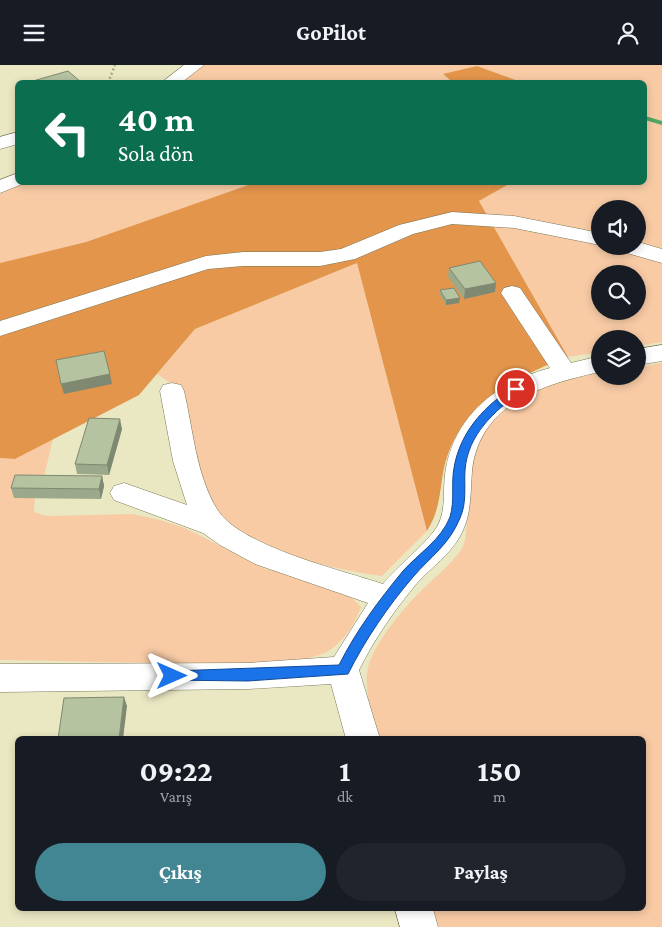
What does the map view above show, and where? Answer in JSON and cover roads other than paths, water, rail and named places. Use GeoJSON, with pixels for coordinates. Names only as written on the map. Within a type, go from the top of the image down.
{"type":"FeatureCollection","features":[{"type":"Feature","properties":{"kind":"street"},"geometry":{"type":"LineString","coordinates":[[173,80],[195,65]]}},
{"type":"Feature","properties":{"kind":"street"},"geometry":{"type":"LineString","coordinates":[[0,143],[15,139]]}},
{"type":"Feature","properties":{"kind":"street"},"geometry":{"type":"LineString","coordinates":[[0,187],[15,180]]}},
{"type":"Feature","properties":{"kind":"street"},"geometry":{"type":"LineString","coordinates":[[0,329],[206,263],[243,259],[320,259],[347,254],[406,229],[452,218],[514,222],[591,237]]}},
{"type":"Feature","properties":{"kind":"street"},"geometry":{"type":"LineString","coordinates":[[646,252],[662,257]]}},
{"type":"Feature","properties":{"kind":"street"},"geometry":{"type":"LineString","coordinates":[[512,293],[564,371]]}},
{"type":"Feature","properties":{"kind":"street"},"geometry":{"type":"LineString","coordinates":[[646,356],[662,353]]}},
{"type":"Feature","properties":{"kind":"street"},"geometry":{"type":"LineString","coordinates":[[362,736],[343,670],[354,648],[409,573],[445,538],[456,516],[460,468],[475,427],[489,410],[507,395],[526,384],[564,371],[591,366]]}},
{"type":"Feature","properties":{"kind":"street"},"geometry":{"type":"LineString","coordinates":[[172,391],[185,451],[199,501],[213,525]]}},
{"type":"Feature","properties":{"kind":"street"},"geometry":{"type":"LineString","coordinates":[[124,493],[213,525],[248,548],[265,556],[390,598]]}},
{"type":"Feature","properties":{"kind":"street"},"geometry":{"type":"LineString","coordinates":[[0,679],[248,675],[343,670]]}},
{"type":"Feature","properties":{"kind":"street"},"geometry":{"type":"LineString","coordinates":[[415,911],[419,927]]}},
{"type":"Feature","properties":{"kind":"waterway"},"geometry":{"type":"LineString","coordinates":[[647,119],[662,123]]}}]}
